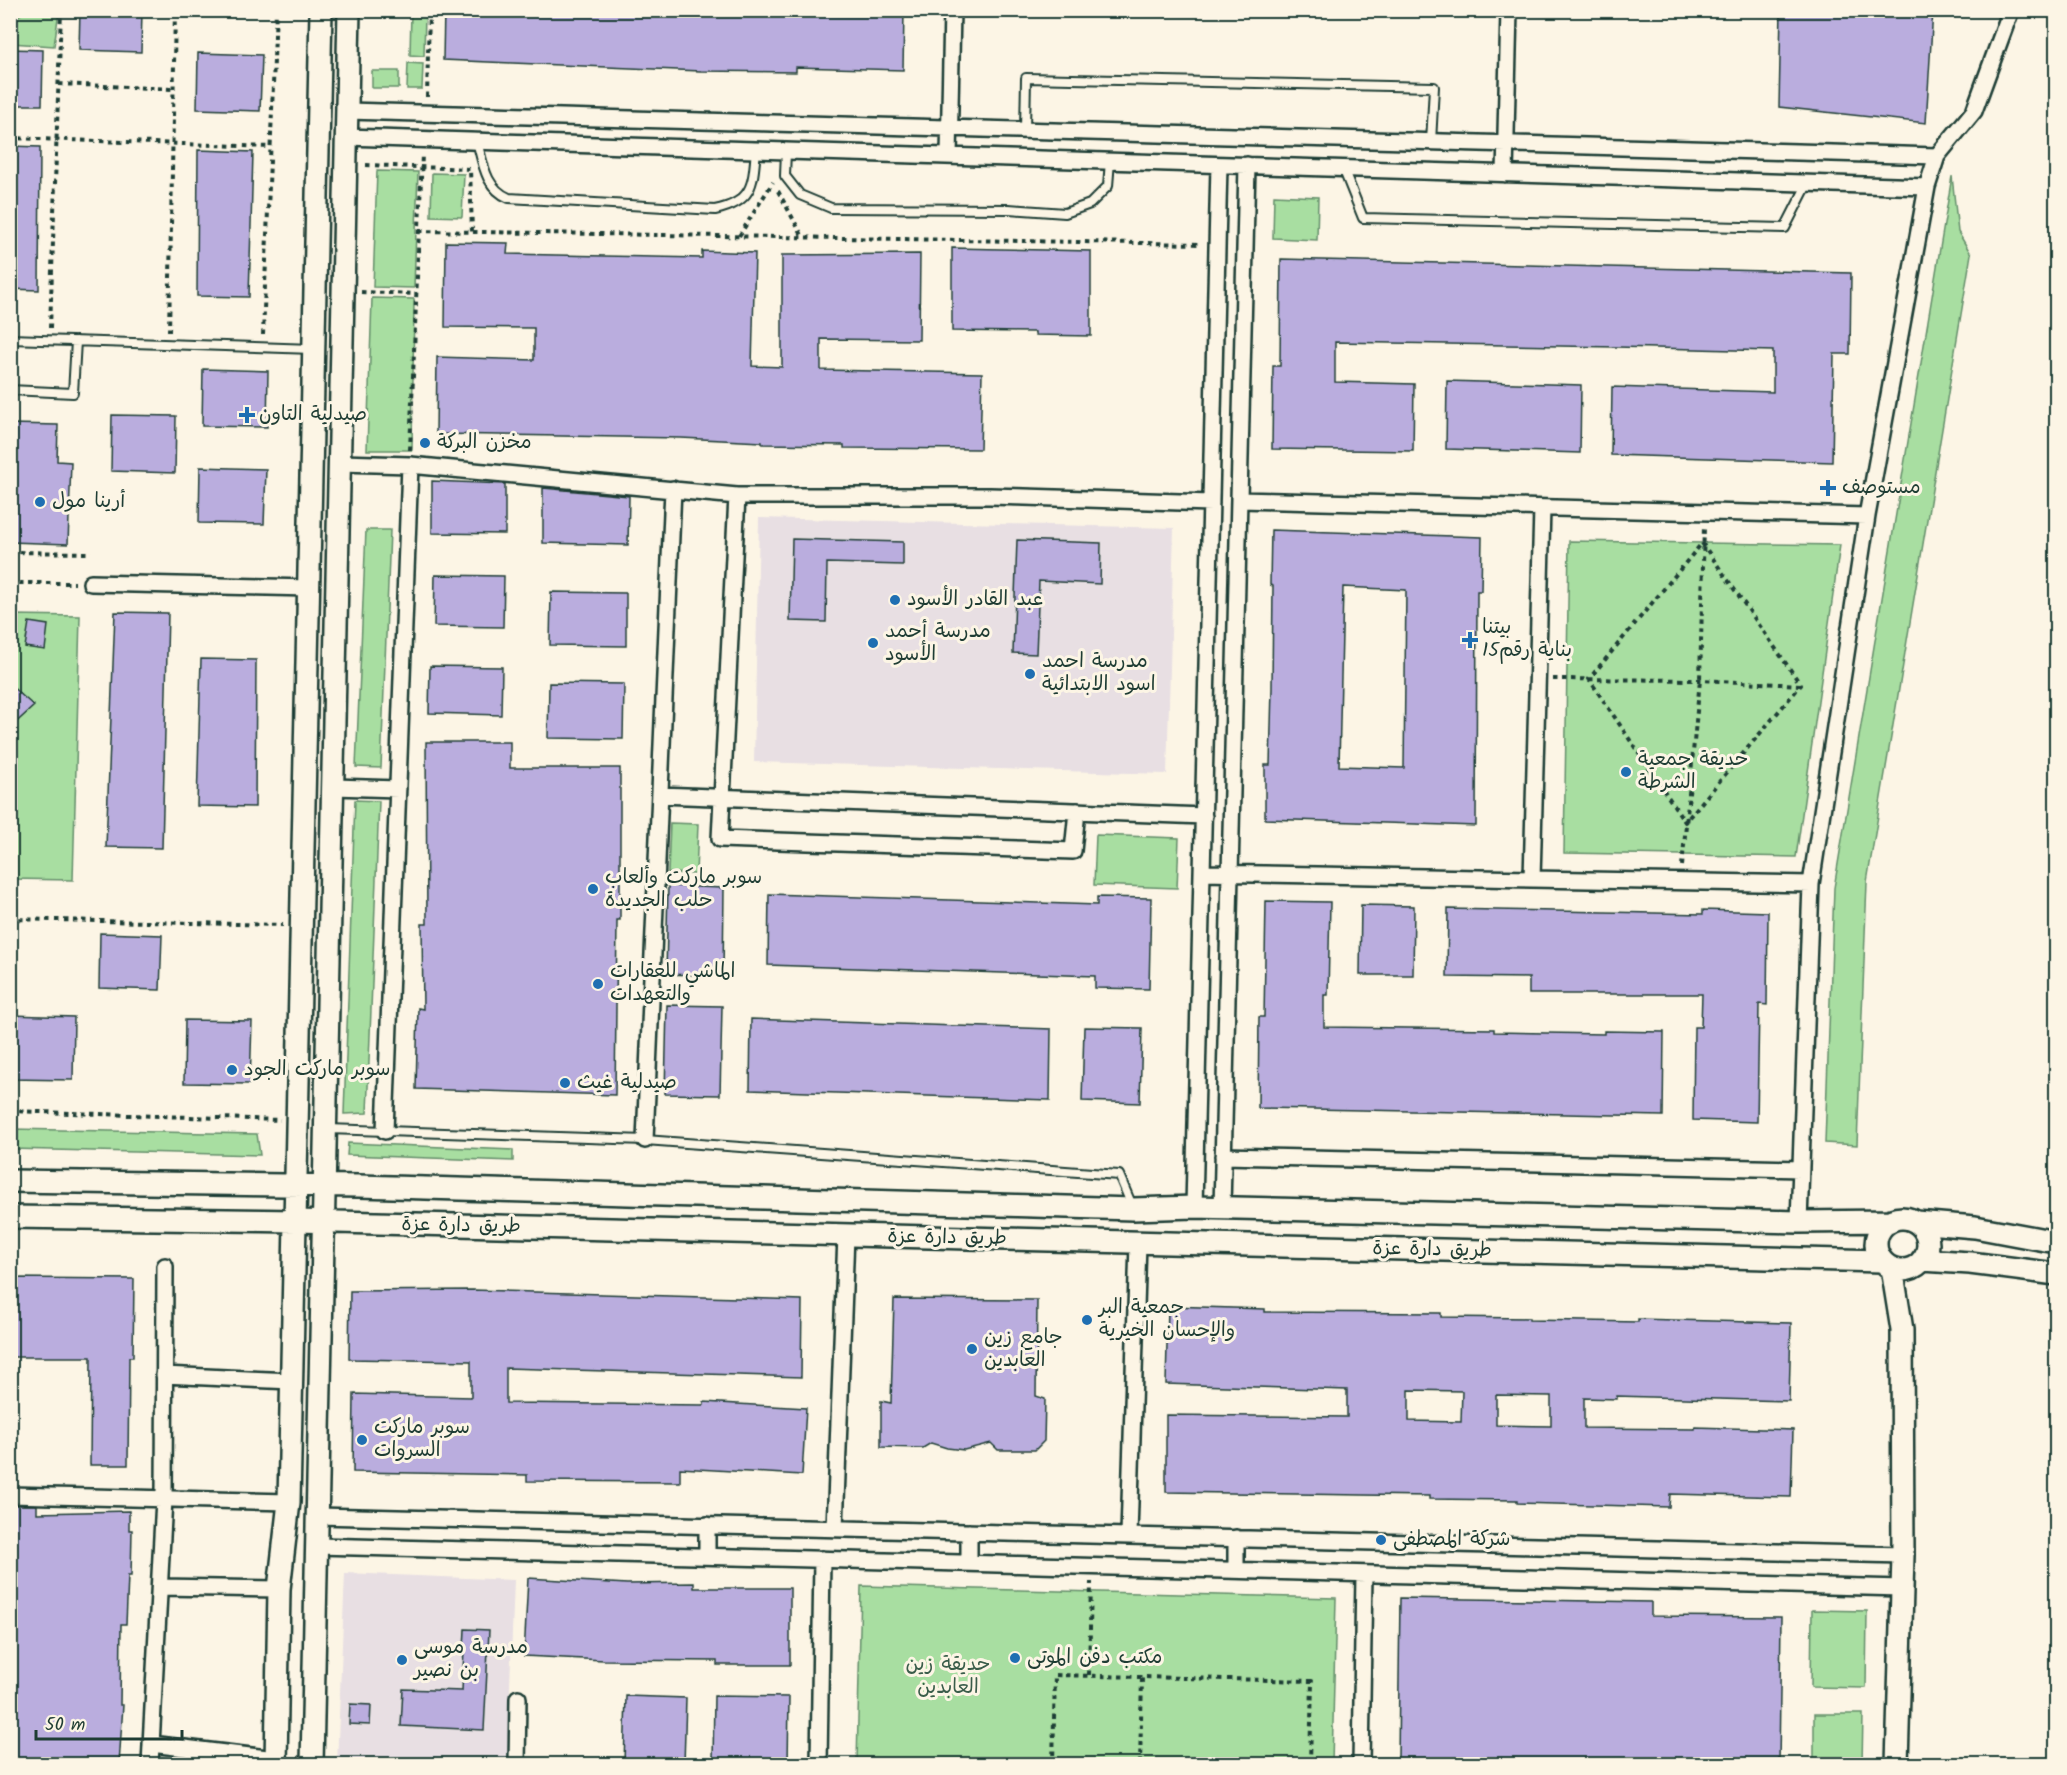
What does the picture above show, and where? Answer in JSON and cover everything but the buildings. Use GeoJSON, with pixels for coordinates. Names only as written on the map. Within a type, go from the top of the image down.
{"type":"FeatureCollection","features":[{"type":"Feature","properties":{"kind":"main road"},"geometry":{"type":"LineString","coordinates":[[276,1762],[279,1589],[289,1502],[321,10]]}},
{"type":"Feature","properties":{"kind":"main road"},"geometry":{"type":"LineString","coordinates":[[312,1764],[349,10]]}},
{"type":"Feature","properties":{"kind":"main road"},"geometry":{"type":"LineString","coordinates":[[10,1181],[297,1184],[1133,1209],[1194,1207],[1799,1222],[1890,1221],[1908,1218],[1916,1222],[1975,1227],[2056,1242]]}},
{"type":"Feature","properties":{"kind":"main road","name":"طريق دارة عزة"},"geometry":{"type":"LineString","coordinates":[[10,1217],[296,1221],[846,1235],[1887,1265]]}},
{"type":"Feature","properties":{"kind":"main road"},"geometry":{"type":"LineString","coordinates":[[1890,1221],[1878,1233],[1876,1250],[1887,1265],[1902,1330],[1903,1554],[1897,1764]]}},
{"type":"Feature","properties":{"kind":"main road"},"geometry":{"type":"LineString","coordinates":[[1902,1330],[1919,1263],[1928,1245],[1927,1236],[1916,1222]]}},
{"type":"Feature","properties":{"kind":"main road"},"geometry":{"type":"LineString","coordinates":[[1887,1265],[1900,1270],[1919,1263],[1970,1263],[2056,1274]]}},
{"type":"Feature","properties":{"kind":"street"},"geometry":{"type":"LineString","coordinates":[[949,156],[952,10]]}},
{"type":"Feature","properties":{"kind":"street"},"geometry":{"type":"LineString","coordinates":[[1505,174],[1509,10]]}},
{"type":"Feature","properties":{"kind":"street"},"geometry":{"type":"LineString","coordinates":[[1799,1222],[1811,884],[1867,516],[1928,187],[1936,156],[1974,111],[2012,10]]}},
{"type":"Feature","properties":{"kind":"street"},"geometry":{"type":"LineString","coordinates":[[347,111],[1936,156]]}},
{"type":"Feature","properties":{"kind":"street"},"geometry":{"type":"LineString","coordinates":[[346,137],[1928,187]]}},
{"type":"Feature","properties":{"kind":"street"},"geometry":{"type":"LineString","coordinates":[[1194,1207],[1219,165]]}},
{"type":"Feature","properties":{"kind":"street"},"geometry":{"type":"LineString","coordinates":[[1222,1208],[1247,165]]}},
{"type":"Feature","properties":{"kind":"street"},"geometry":{"type":"LineString","coordinates":[[340,463],[410,465],[737,496],[990,496],[1211,503]]}},
{"type":"Feature","properties":{"kind":"street"},"geometry":{"type":"LineString","coordinates":[[385,1131],[410,465]]}},
{"type":"Feature","properties":{"kind":"street"},"geometry":{"type":"LineString","coordinates":[[645,1140],[673,489]]}},
{"type":"Feature","properties":{"kind":"street"},"geometry":{"type":"LineString","coordinates":[[737,496],[720,838],[1073,850],[1077,811]]}},
{"type":"Feature","properties":{"kind":"street"},"geometry":{"type":"LineString","coordinates":[[1239,500],[1867,516]]}},
{"type":"Feature","properties":{"kind":"street"},"geometry":{"type":"LineString","coordinates":[[1532,879],[1542,508]]}},
{"type":"Feature","properties":{"kind":"street"},"geometry":{"type":"LineString","coordinates":[[91,583],[309,588]]}},
{"type":"Feature","properties":{"kind":"street"},"geometry":{"type":"LineString","coordinates":[[334,787],[398,789]]}},
{"type":"Feature","properties":{"kind":"street"},"geometry":{"type":"LineString","coordinates":[[660,795],[1204,816]]}},
{"type":"Feature","properties":{"kind":"street"},"geometry":{"type":"LineString","coordinates":[[1203,873],[1811,884]]}},
{"type":"Feature","properties":{"kind":"street"},"geometry":{"type":"LineString","coordinates":[[1223,1156],[1801,1168]]}},
{"type":"Feature","properties":{"kind":"street"},"geometry":{"type":"LineString","coordinates":[[836,1528],[846,1235]]}},
{"type":"Feature","properties":{"kind":"street"},"geometry":{"type":"LineString","coordinates":[[1129,1535],[1138,1243]]}},
{"type":"Feature","properties":{"kind":"street"},"geometry":{"type":"LineString","coordinates":[[150,1764],[164,1499],[165,1266]]}},
{"type":"Feature","properties":{"kind":"street"},"geometry":{"type":"LineString","coordinates":[[165,1376],[292,1381]]}},
{"type":"Feature","properties":{"kind":"street"},"geometry":{"type":"LineString","coordinates":[[10,1495],[289,1502]]}},
{"type":"Feature","properties":{"kind":"street"},"geometry":{"type":"LineString","coordinates":[[318,1515],[1903,1554]]}},
{"type":"Feature","properties":{"kind":"street"},"geometry":{"type":"LineString","coordinates":[[707,1525],[707,1556]]}},
{"type":"Feature","properties":{"kind":"street"},"geometry":{"type":"LineString","coordinates":[[969,1532],[969,1563]]}},
{"type":"Feature","properties":{"kind":"street"},"geometry":{"type":"LineString","coordinates":[[1236,1538],[1236,1570]]}},
{"type":"Feature","properties":{"kind":"street"},"geometry":{"type":"LineString","coordinates":[[317,1546],[1902,1588]]}},
{"type":"Feature","properties":{"kind":"street"},"geometry":{"type":"LineString","coordinates":[[819,1764],[822,1559]]}},
{"type":"Feature","properties":{"kind":"street"},"geometry":{"type":"LineString","coordinates":[[1361,1764],[1364,1574]]}},
{"type":"Feature","properties":{"kind":"street"},"geometry":{"type":"LineString","coordinates":[[161,1587],[279,1589]]}},
{"type":"Feature","properties":{"kind":"street"},"geometry":{"type":"LineString","coordinates":[[517,1764],[519,1698]]}},
{"type":"Feature","properties":{"kind":"street"},"geometry":{"type":"LineString","coordinates":[[151,1744],[276,1762]]}},
{"type":"Feature","properties":{"kind":"lane"},"geometry":{"type":"LineString","coordinates":[[1025,130],[1026,78],[1434,87],[1431,142]]}},
{"type":"Feature","properties":{"kind":"lane"},"geometry":{"type":"LineString","coordinates":[[477,141],[489,181],[496,190],[509,198],[715,210],[736,205],[753,184],[756,149]]}},
{"type":"Feature","properties":{"kind":"lane"},"geometry":{"type":"LineString","coordinates":[[786,151],[785,176],[792,185],[807,199],[831,208],[1009,209],[1065,213],[1090,204],[1108,186],[1110,161]]}},
{"type":"Feature","properties":{"kind":"lane"},"geometry":{"type":"LineString","coordinates":[[1343,168],[1363,218],[1785,228],[1808,183]]}},
{"type":"Feature","properties":{"kind":"lane"},"geometry":{"type":"LineString","coordinates":[[10,339],[314,349]]}},
{"type":"Feature","properties":{"kind":"lane"},"geometry":{"type":"LineString","coordinates":[[10,390],[73,393],[76,341]]}},
{"type":"Feature","properties":{"kind":"lane"},"geometry":{"type":"LineString","coordinates":[[327,1129],[645,1140],[1119,1175],[1133,1209]]}},
{"type":"Feature","properties":{"kind":"path"},"geometry":{"type":"LineString","coordinates":[[49,340],[62,10]]}},
{"type":"Feature","properties":{"kind":"path"},"geometry":{"type":"LineString","coordinates":[[168,345],[175,10]]}},
{"type":"Feature","properties":{"kind":"path"},"geometry":{"type":"LineString","coordinates":[[262,348],[276,10]]}},
{"type":"Feature","properties":{"kind":"path"},"geometry":{"type":"LineString","coordinates":[[426,113],[429,10]]}},
{"type":"Feature","properties":{"kind":"path"},"geometry":{"type":"LineString","coordinates":[[59,84],[174,89]]}},
{"type":"Feature","properties":{"kind":"path"},"geometry":{"type":"LineString","coordinates":[[10,138],[270,147]]}},
{"type":"Feature","properties":{"kind":"path"},"geometry":{"type":"LineString","coordinates":[[410,465],[423,139]]}},
{"type":"Feature","properties":{"kind":"path"},"geometry":{"type":"LineString","coordinates":[[366,165],[470,169],[472,231]]}},
{"type":"Feature","properties":{"kind":"path"},"geometry":{"type":"LineString","coordinates":[[739,236],[773,182]]}},
{"type":"Feature","properties":{"kind":"path"},"geometry":{"type":"LineString","coordinates":[[419,231],[1217,244]]}},
{"type":"Feature","properties":{"kind":"path"},"geometry":{"type":"LineString","coordinates":[[361,292],[417,294]]}},
{"type":"Feature","properties":{"kind":"path"},"geometry":{"type":"LineString","coordinates":[[1589,679],[1702,543]]}},
{"type":"Feature","properties":{"kind":"path"},"geometry":{"type":"LineString","coordinates":[[1683,855],[1700,680],[1702,543]]}},
{"type":"Feature","properties":{"kind":"path"},"geometry":{"type":"LineString","coordinates":[[1702,543],[1801,685]]}},
{"type":"Feature","properties":{"kind":"path"},"geometry":{"type":"LineString","coordinates":[[10,552],[91,553]]}},
{"type":"Feature","properties":{"kind":"path"},"geometry":{"type":"LineString","coordinates":[[10,583],[91,583]]}},
{"type":"Feature","properties":{"kind":"path"},"geometry":{"type":"LineString","coordinates":[[1567,679],[1700,680],[1801,685]]}},
{"type":"Feature","properties":{"kind":"path"},"geometry":{"type":"LineString","coordinates":[[1589,679],[1685,822]]}},
{"type":"Feature","properties":{"kind":"path"},"geometry":{"type":"LineString","coordinates":[[1685,822],[1801,685]]}},
{"type":"Feature","properties":{"kind":"path"},"geometry":{"type":"LineString","coordinates":[[10,919],[302,926]]}},
{"type":"Feature","properties":{"kind":"path"},"geometry":{"type":"LineString","coordinates":[[10,1111],[298,1120]]}},
{"type":"Feature","properties":{"kind":"path"},"geometry":{"type":"LineString","coordinates":[[1089,1675],[1092,1566]]}},
{"type":"Feature","properties":{"kind":"path"},"geometry":{"type":"LineString","coordinates":[[1053,1764],[1055,1675],[1312,1681],[1310,1764]]}},
{"type":"Feature","properties":{"kind":"path"},"geometry":{"type":"LineString","coordinates":[[1140,1764],[1142,1677]]}},
{"type":"Feature","properties":{"kind":"shaded area"},"geometry":{"type":"Polygon","coordinates":[[[759,518],[1174,528],[1167,774],[754,762],[759,518]]]}},
{"type":"Feature","properties":{"kind":"shaded area","name":"مدرسة موسى بن نصير"},"geometry":{"type":"Polygon","coordinates":[[[345,1573],[514,1580],[507,1764],[337,1764],[345,1573]],[[465,1629],[462,1691],[401,1726],[484,1730],[488,1630],[465,1629]]]}},
{"type":"Feature","properties":{"kind":"green space"},"geometry":{"type":"Polygon","coordinates":[[[27,10],[59,11],[54,46],[11,43],[11,21],[27,10]]]}},
{"type":"Feature","properties":{"kind":"green space"},"geometry":{"type":"Polygon","coordinates":[[[411,13],[425,14],[424,56],[410,55],[411,13]]]}},
{"type":"Feature","properties":{"kind":"green space"},"geometry":{"type":"Polygon","coordinates":[[[408,63],[423,64],[422,89],[407,89],[408,63]]]}},
{"type":"Feature","properties":{"kind":"green space"},"geometry":{"type":"Polygon","coordinates":[[[372,71],[399,71],[399,88],[372,88],[372,71]]]}},
{"type":"Feature","properties":{"kind":"green space"},"geometry":{"type":"Polygon","coordinates":[[[377,171],[418,172],[414,288],[373,287],[377,171]]]}},
{"type":"Feature","properties":{"kind":"green space"},"geometry":{"type":"Polygon","coordinates":[[[432,173],[464,174],[462,217],[431,216],[432,173]]]}},
{"type":"Feature","properties":{"kind":"green space"},"geometry":{"type":"Polygon","coordinates":[[[1952,176],[1958,232],[1971,254],[1867,882],[1857,1145],[1825,1143],[1834,888],[1952,176]]]}},
{"type":"Feature","properties":{"kind":"green space"},"geometry":{"type":"Polygon","coordinates":[[[1274,195],[1318,197],[1317,240],[1273,238],[1274,195]]]}},
{"type":"Feature","properties":{"kind":"green space"},"geometry":{"type":"Polygon","coordinates":[[[372,298],[414,299],[412,450],[367,450],[372,298]]]}},
{"type":"Feature","properties":{"kind":"green space"},"geometry":{"type":"Polygon","coordinates":[[[366,530],[390,530],[381,768],[356,767],[366,530]]]}},
{"type":"Feature","properties":{"kind":"green space"},"geometry":{"type":"Polygon","coordinates":[[[1569,541],[1840,545],[1796,857],[1564,853],[1569,541]]]}},
{"type":"Feature","properties":{"kind":"green space"},"geometry":{"type":"Polygon","coordinates":[[[11,615],[80,616],[73,880],[11,879],[11,615]]]}},
{"type":"Feature","properties":{"kind":"green space"},"geometry":{"type":"Polygon","coordinates":[[[355,800],[379,801],[367,1113],[344,1114],[355,800]]]}},
{"type":"Feature","properties":{"kind":"green space"},"geometry":{"type":"Polygon","coordinates":[[[670,823],[698,824],[696,874],[668,873],[670,823]]]}},
{"type":"Feature","properties":{"kind":"green space"},"geometry":{"type":"Polygon","coordinates":[[[1096,835],[1179,838],[1177,888],[1094,885],[1096,835]]]}},
{"type":"Feature","properties":{"kind":"green space"},"geometry":{"type":"Polygon","coordinates":[[[11,1129],[257,1134],[260,1155],[11,1149],[11,1129]]]}},
{"type":"Feature","properties":{"kind":"green space"},"geometry":{"type":"Polygon","coordinates":[[[348,1143],[513,1150],[513,1161],[347,1155],[348,1143]]]}},
{"type":"Feature","properties":{"kind":"green space","name":"حديقة زين العابدين"},"geometry":{"type":"Polygon","coordinates":[[[861,1586],[1336,1598],[1332,1764],[857,1764],[861,1586]]]}},
{"type":"Feature","properties":{"kind":"green space"},"geometry":{"type":"Polygon","coordinates":[[[1812,1610],[1867,1611],[1866,1688],[1811,1687],[1812,1610]]]}},
{"type":"Feature","properties":{"kind":"green space"},"geometry":{"type":"Polygon","coordinates":[[[1814,1714],[1863,1714],[1862,1764],[1814,1764],[1814,1714]]]}},
{"type":"Feature","properties":{"kind":"place","name":"صيدلية التاون"},"geometry":{"type":"Point","coordinates":[247,415]}},
{"type":"Feature","properties":{"kind":"place","name":"مخزن البركة"},"geometry":{"type":"Point","coordinates":[425,443]}},
{"type":"Feature","properties":{"kind":"place","name":"مستوصف"},"geometry":{"type":"Point","coordinates":[1828,488]}},
{"type":"Feature","properties":{"kind":"place","name":"أرينا مول"},"geometry":{"type":"Point","coordinates":[40,502]}},
{"type":"Feature","properties":{"kind":"place","name":"عبد القادر الأسود"},"geometry":{"type":"Point","coordinates":[895,600]}},
{"type":"Feature","properties":{"kind":"place","name":"بيتنا بناية رقم15"},"geometry":{"type":"Point","coordinates":[1470,640]}},
{"type":"Feature","properties":{"kind":"place","name":"مدرسة أحمد الأسود"},"geometry":{"type":"Point","coordinates":[873,643]}},
{"type":"Feature","properties":{"kind":"place","name":"مدرسة احمد اسود الابتدائية"},"geometry":{"type":"Point","coordinates":[1030,674]}},
{"type":"Feature","properties":{"kind":"place","name":"حديقة جمعية الشرطة"},"geometry":{"type":"Point","coordinates":[1626,772]}},
{"type":"Feature","properties":{"kind":"place","name":"سوبر ماركت وألعاب حلب الجديدة"},"geometry":{"type":"Point","coordinates":[593,889]}},
{"type":"Feature","properties":{"kind":"place","name":"الماشي للعقارات والتعهدات"},"geometry":{"type":"Point","coordinates":[598,984]}},
{"type":"Feature","properties":{"kind":"place","name":"سوبر ماركت الجود"},"geometry":{"type":"Point","coordinates":[232,1070]}},
{"type":"Feature","properties":{"kind":"place","name":"صيدلية غيث"},"geometry":{"type":"Point","coordinates":[565,1083]}},
{"type":"Feature","properties":{"kind":"place","name":"جمعية البر والإحسان الخيرية"},"geometry":{"type":"Point","coordinates":[1087,1320]}},
{"type":"Feature","properties":{"kind":"place","name":"جامع زين العابدين"},"geometry":{"type":"Point","coordinates":[972,1349]}},
{"type":"Feature","properties":{"kind":"place","name":"سوبر ماركت السروات"},"geometry":{"type":"Point","coordinates":[362,1440]}},
{"type":"Feature","properties":{"kind":"place","name":"شركة المصطفى"},"geometry":{"type":"Point","coordinates":[1381,1540]}},
{"type":"Feature","properties":{"kind":"place","name":"مكتب دفن الموتى"},"geometry":{"type":"Point","coordinates":[1015,1658]}},
{"type":"Feature","properties":{"kind":"place","name":"مدرسة موسى بن نصير"},"geometry":{"type":"Point","coordinates":[402,1660]}}]}
